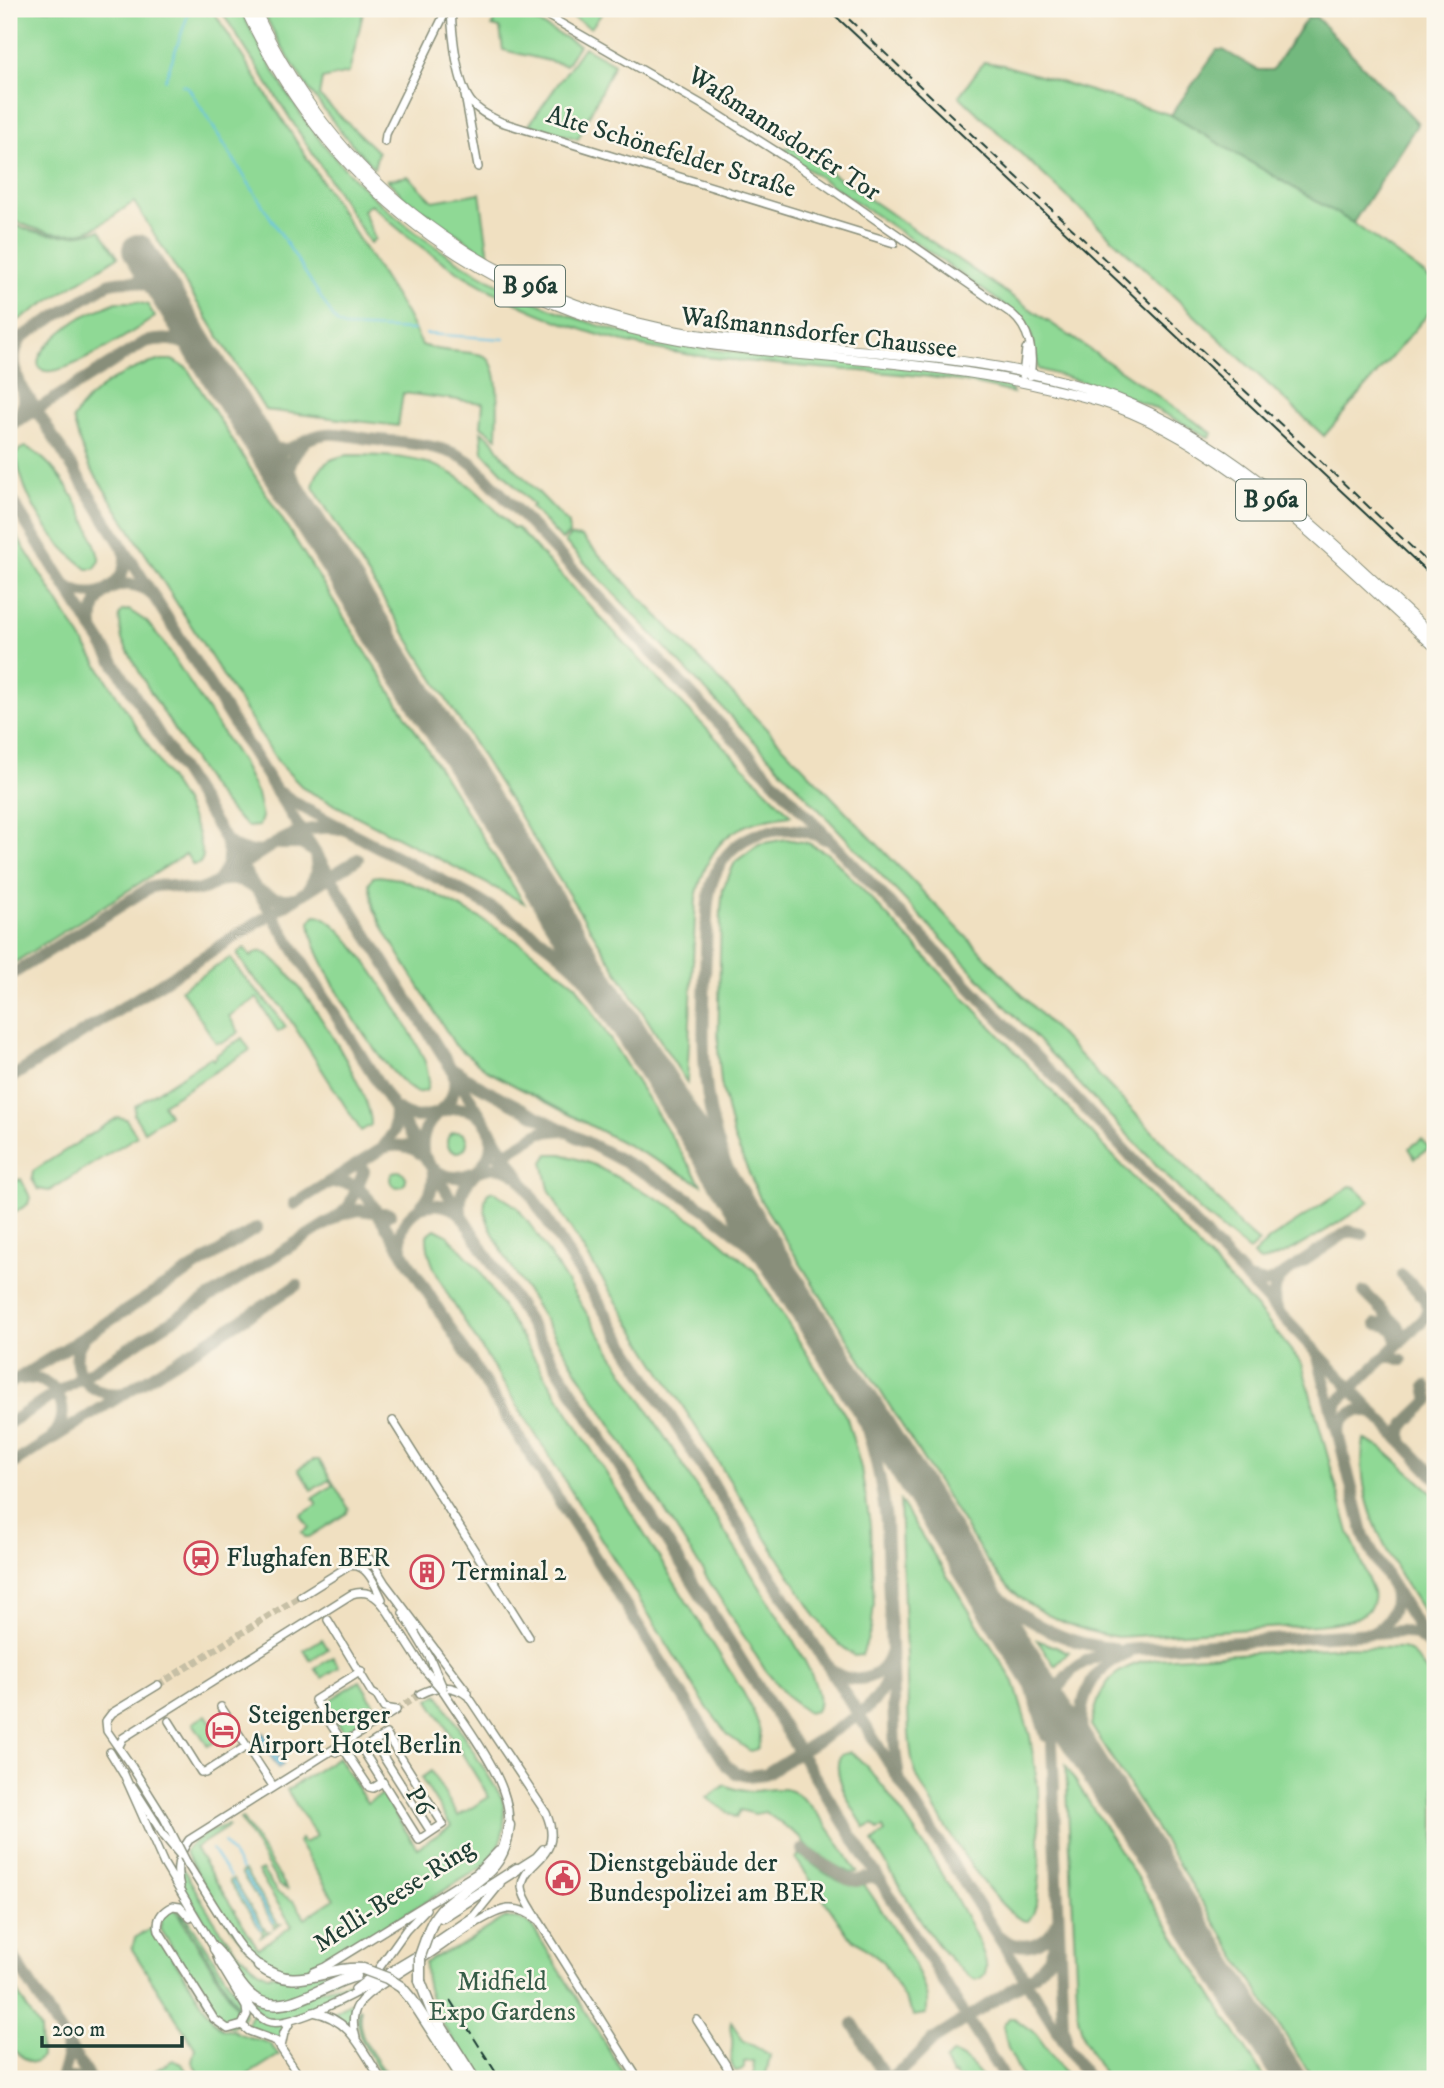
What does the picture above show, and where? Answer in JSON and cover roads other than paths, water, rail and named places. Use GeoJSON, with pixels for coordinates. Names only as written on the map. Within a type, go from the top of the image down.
{"type":"FeatureCollection","features":[{"type":"Feature","properties":{"kind":"highway"},"geometry":{"type":"LineString","coordinates":[[474,2079],[428,2005],[420,1981],[420,1955],[440,1911],[482,1880],[495,1865],[507,1842],[509,1825]]}},
{"type":"Feature","properties":{"kind":"highway"},"geometry":{"type":"LineString","coordinates":[[430,1928],[456,1907],[516,1869]]}},
{"type":"Feature","properties":{"kind":"highway"},"geometry":{"type":"LineString","coordinates":[[212,1944],[225,1958],[246,1991],[259,2000],[272,2004],[294,2001],[377,1975]]}},
{"type":"Feature","properties":{"kind":"highway"},"geometry":{"type":"LineString","coordinates":[[258,1966],[276,1977],[296,1980],[345,1969],[377,1975],[401,1987],[463,2079]]}},
{"type":"Feature","properties":{"kind":"main road","name":"Waßmannsdorfer Chaussee"},"geometry":{"type":"LineString","coordinates":[[245,9],[285,82],[323,136],[368,185],[418,229],[502,282],[567,310],[628,329],[706,344],[1026,378],[1110,404],[1201,449],[1271,500],[1435,648]]}},
{"type":"Feature","properties":{"kind":"main road","name":"Waßmannsdorfer Chaussee"},"geometry":{"type":"LineString","coordinates":[[254,9],[290,75],[313,110],[374,180],[401,205],[454,244],[500,272],[550,296],[623,320],[696,334],[933,358],[1116,398],[1197,436],[1238,464],[1435,636]]}},
{"type":"Feature","properties":{"kind":"street"},"geometry":{"type":"LineString","coordinates":[[449,9],[478,167]]}},
{"type":"Feature","properties":{"kind":"street"},"geometry":{"type":"LineString","coordinates":[[385,142],[386,134],[449,9]]}},
{"type":"Feature","properties":{"kind":"street","name":"Waßmannsdorfer Tor"},"geometry":{"type":"LineString","coordinates":[[536,9],[641,68],[792,161],[1016,317],[1027,334],[1031,352],[1026,378]]}},
{"type":"Feature","properties":{"kind":"street","name":"Alte Schönefelder Straße"},"geometry":{"type":"LineString","coordinates":[[463,88],[471,103],[483,113],[516,126],[894,243]]}},
{"type":"Feature","properties":{"kind":"street"},"geometry":{"type":"LineString","coordinates":[[393,1421],[529,1637]]}},
{"type":"Feature","properties":{"kind":"street"},"geometry":{"type":"LineString","coordinates":[[370,1559],[426,1651],[444,1692],[501,1783],[508,1803],[509,1825]]}},
{"type":"Feature","properties":{"kind":"street"},"geometry":{"type":"LineString","coordinates":[[301,1595],[356,1564],[367,1572],[388,1612],[424,1669],[444,1692]]}},
{"type":"Feature","properties":{"kind":"street"},"geometry":{"type":"LineString","coordinates":[[384,1582],[471,1699],[548,1818],[550,1840],[545,1855],[527,1872],[522,1887],[526,1899],[638,2079]]}},
{"type":"Feature","properties":{"kind":"street"},"geometry":{"type":"LineString","coordinates":[[120,1749],[123,1738],[142,1725],[352,1594],[365,1592],[382,1601]]}},
{"type":"Feature","properties":{"kind":"street"},"geometry":{"type":"LineString","coordinates":[[212,1944],[180,1907],[169,1908],[160,1917],[159,1931],[215,2019],[228,2029],[242,2025],[247,2015],[246,2007],[219,1962],[207,1931],[181,1891],[177,1867],[182,1850],[188,1840],[396,1710],[384,1708],[372,1693],[328,1620]]}},
{"type":"Feature","properties":{"kind":"street"},"geometry":{"type":"LineString","coordinates":[[343,1743],[315,1700],[361,1671]]}},
{"type":"Feature","properties":{"kind":"street"},"geometry":{"type":"LineString","coordinates":[[158,1685],[107,1718],[106,1729],[164,1818],[187,1863],[236,1941],[258,1966]]}},
{"type":"Feature","properties":{"kind":"street"},"geometry":{"type":"LineString","coordinates":[[421,1695],[434,1688],[448,1687],[461,1691],[471,1699]]}},
{"type":"Feature","properties":{"kind":"street"},"geometry":{"type":"LineString","coordinates":[[221,1707],[273,1786]]}},
{"type":"Feature","properties":{"kind":"street"},"geometry":{"type":"LineString","coordinates":[[378,1722],[384,1708]]}},
{"type":"Feature","properties":{"kind":"street"},"geometry":{"type":"LineString","coordinates":[[169,1721],[203,1773],[247,1746]]}},
{"type":"Feature","properties":{"kind":"street"},"geometry":{"type":"LineString","coordinates":[[359,1734],[349,1744],[350,1753],[368,1779],[381,1779]]}},
{"type":"Feature","properties":{"kind":"street","name":"P6"},"geometry":{"type":"LineString","coordinates":[[386,1734],[443,1824],[419,1840],[381,1779],[362,1749],[386,1734]]}},
{"type":"Feature","properties":{"kind":"street","name":"P6"},"geometry":{"type":"LineString","coordinates":[[374,1742],[431,1832]]}},
{"type":"Feature","properties":{"kind":"street"},"geometry":{"type":"LineString","coordinates":[[323,1756],[344,1750],[369,1787],[373,1788],[381,1779]]}},
{"type":"Feature","properties":{"kind":"street"},"geometry":{"type":"LineString","coordinates":[[110,1752],[165,1837],[187,1863]]}},
{"type":"Feature","properties":{"kind":"street"},"geometry":{"type":"LineString","coordinates":[[123,1772],[164,1864],[187,1906],[255,2012],[272,2022],[291,2021],[351,1995],[377,1975],[414,1960]]}},
{"type":"Feature","properties":{"kind":"street","name":"Melli-Beese-Ring"},"geometry":{"type":"LineString","coordinates":[[258,1966],[286,1975],[314,1972],[477,1873],[489,1863],[501,1846],[509,1825]]}},
{"type":"Feature","properties":{"kind":"street"},"geometry":{"type":"LineString","coordinates":[[427,1948],[474,1916],[489,1896],[516,1869],[536,1857],[550,1840]]}},
{"type":"Feature","properties":{"kind":"street"},"geometry":{"type":"LineString","coordinates":[[359,2044],[353,2027],[356,2008],[416,1918],[442,1895]]}},
{"type":"Feature","properties":{"kind":"street"},"geometry":{"type":"LineString","coordinates":[[425,1957],[503,1910],[519,1910],[539,1921]]}},
{"type":"Feature","properties":{"kind":"street"},"geometry":{"type":"LineString","coordinates":[[312,2012],[336,2018],[359,2044],[381,2079]]}},
{"type":"Feature","properties":{"kind":"street"},"geometry":{"type":"LineString","coordinates":[[697,2020],[732,2079]]}},
{"type":"Feature","properties":{"kind":"street"},"geometry":{"type":"LineString","coordinates":[[281,2047],[284,2033],[291,2021]]}},
{"type":"Feature","properties":{"kind":"street"},"geometry":{"type":"LineString","coordinates":[[242,2025],[249,2031],[273,2039],[301,2079]]}},
{"type":"Feature","properties":{"kind":"water"},"geometry":{"type":"Polygon","coordinates":[[[263,1733],[283,1765],[278,1768],[259,1736],[263,1733]]]}},
{"type":"Feature","properties":{"kind":"waterway"},"geometry":{"type":"LineString","coordinates":[[165,80],[190,9]]}},
{"type":"Feature","properties":{"kind":"waterway"},"geometry":{"type":"LineString","coordinates":[[182,85],[188,87],[337,323],[344,327],[414,330]]}},
{"type":"Feature","properties":{"kind":"waterway"},"geometry":{"type":"LineString","coordinates":[[426,334],[504,339]]}},
{"type":"Feature","properties":{"kind":"waterway"},"geometry":{"type":"LineString","coordinates":[[224,1842],[242,1870]]}},
{"type":"Feature","properties":{"kind":"waterway"},"geometry":{"type":"LineString","coordinates":[[212,1849],[230,1877]]}},
{"type":"Feature","properties":{"kind":"waterway"},"geometry":{"type":"LineString","coordinates":[[244,1874],[274,1922]]}},
{"type":"Feature","properties":{"kind":"waterway"},"geometry":{"type":"LineString","coordinates":[[232,1881],[262,1929]]}},
{"type":"Feature","properties":{"kind":"tunnel"},"geometry":{"type":"LineString","coordinates":[[158,1685],[301,1596]]}},
{"type":"Feature","properties":{"kind":"tunnel"},"geometry":{"type":"LineString","coordinates":[[396,1710],[420,1694]]}},
{"type":"Feature","properties":{"kind":"tram line"},"geometry":{"type":"LineString","coordinates":[[828,9],[1435,579]]}},
{"type":"Feature","properties":{"kind":"railway"},"geometry":{"type":"LineString","coordinates":[[838,9],[1435,569]]}},
{"type":"Feature","properties":{"kind":"railway"},"geometry":{"type":"LineString","coordinates":[[450,2000],[500,2079]]}},
{"type":"Feature","properties":{"kind":"place","name":"Flughafen BER"},"geometry":{"type":"Point","coordinates":[201,1558]}},
{"type":"Feature","properties":{"kind":"place","name":"Terminal 2"},"geometry":{"type":"Point","coordinates":[427,1572]}},
{"type":"Feature","properties":{"kind":"place","name":"Steigenberger Airport Hotel Berlin"},"geometry":{"type":"Point","coordinates":[223,1730]}},
{"type":"Feature","properties":{"kind":"place","name":"Dienstgebäude der Bundespolizei am BER"},"geometry":{"type":"Point","coordinates":[563,1878]}},
{"type":"Feature","properties":{"kind":"park label","name":"Midfield Expo Gardens"},"geometry":{"type":"Point","coordinates":[502,1997]}}]}
